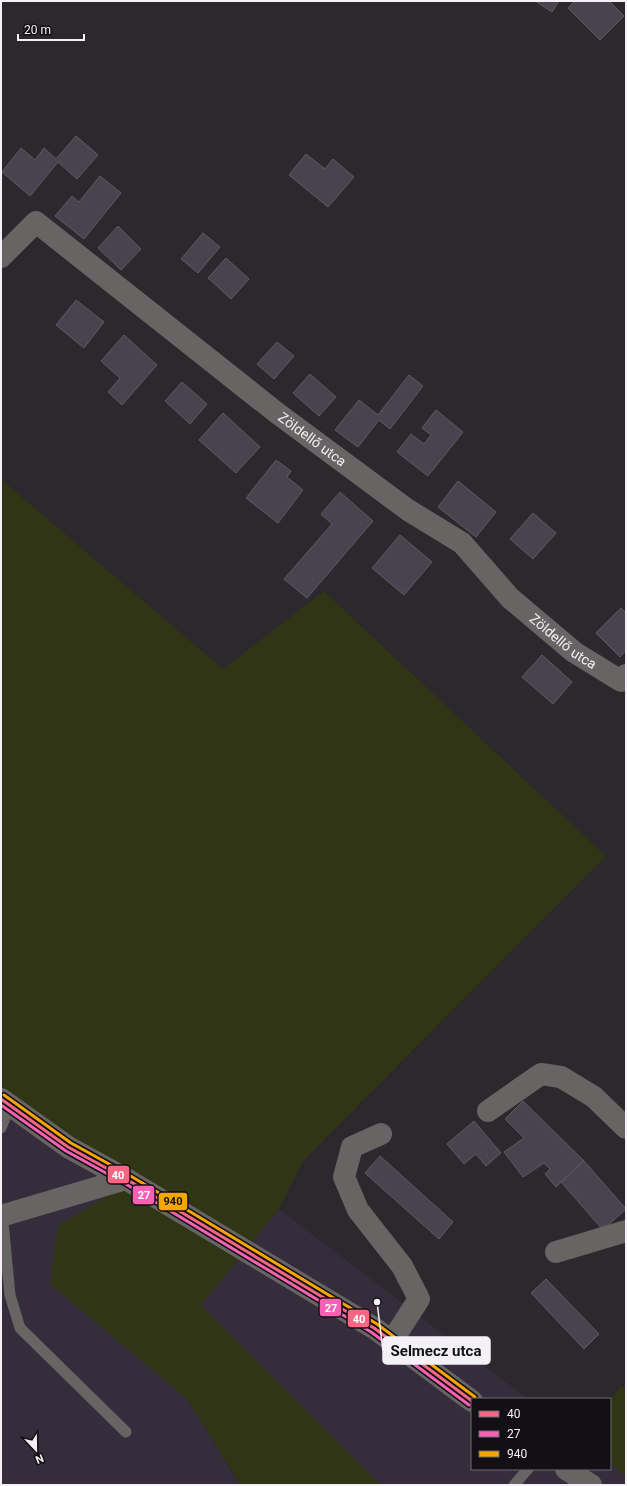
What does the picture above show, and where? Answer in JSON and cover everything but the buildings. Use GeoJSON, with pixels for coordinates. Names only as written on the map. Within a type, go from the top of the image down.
{"type":"FeatureCollection","features":[{"type":"Feature","properties":{"kind":"street","name":"Zöldellő utca"},"geometry":{"type":"LineString","coordinates":[[1,257],[36,222],[283,417],[408,510],[462,543],[510,598],[574,652],[624,679]]}},
{"type":"Feature","properties":{"kind":"street"},"geometry":{"type":"LineString","coordinates":[[488,1111],[541,1074],[561,1077],[594,1097],[626,1128]]}},
{"type":"Feature","properties":{"kind":"street"},"geometry":{"type":"LineString","coordinates":[[6,1103],[68,1147],[126,1179],[374,1328],[471,1400]]}},
{"type":"Feature","properties":{"kind":"street"},"geometry":{"type":"LineString","coordinates":[[381,1134],[352,1147],[344,1177],[358,1210],[402,1266],[419,1299],[392,1341]]}},
{"type":"Feature","properties":{"kind":"street"},"geometry":{"type":"LineString","coordinates":[[1,1212],[126,1179]]}},
{"type":"Feature","properties":{"kind":"street"},"geometry":{"type":"LineString","coordinates":[[556,1252],[626,1231]]}},
{"type":"Feature","properties":{"kind":"street"},"geometry":{"type":"LineString","coordinates":[[568,1470],[591,1485]]}},
{"type":"Feature","properties":{"kind":"lane"},"geometry":{"type":"LineString","coordinates":[[1,1128],[6,1103]]}},
{"type":"Feature","properties":{"kind":"lane"},"geometry":{"type":"LineString","coordinates":[[1,1212],[10,1295],[20,1328],[126,1432]]}},
{"type":"Feature","properties":{"kind":"lane"},"geometry":{"type":"LineString","coordinates":[[514,1485],[527,1470]]}},
{"type":"Feature","properties":{"kind":"shaded area"},"geometry":{"type":"Polygon","coordinates":[[[1,1111],[118,1190],[50,1284],[187,1399],[238,1482],[237,1485],[1,1485],[1,1111]]]}},
{"type":"Feature","properties":{"kind":"shaded area"},"geometry":{"type":"Polygon","coordinates":[[[279,1209],[527,1398],[471,1398],[471,1470],[611,1470],[611,1464],[626,1477],[626,1485],[381,1485],[201,1305],[279,1209]]]}},
{"type":"Feature","properties":{"kind":"green space"},"geometry":{"type":"Polygon","coordinates":[[[1,479],[223,669],[324,591],[606,856],[303,1161],[279,1209],[201,1305],[381,1485],[237,1485],[238,1481],[187,1399],[50,1284],[58,1226],[117,1190],[1,1111],[1,479]]]}},
{"type":"Feature","properties":{"kind":"green space"},"geometry":{"type":"Polygon","coordinates":[[[621,1386],[626,1389],[626,1477],[611,1464],[611,1399],[621,1386]]]}},
{"type":"Feature","properties":{"kind":"transit line","name":"940"},"geometry":{"type":"LineString","coordinates":[[4,1095],[71,1143],[129,1175],[377,1324],[475,1397]]}},
{"type":"Feature","properties":{"kind":"transit line","name":"40"},"geometry":{"type":"LineString","coordinates":[[1,1099],[68,1147],[126,1179],[374,1328],[471,1400]]}},
{"type":"Feature","properties":{"kind":"transit line","name":"27"},"geometry":{"type":"LineString","coordinates":[[1,1105],[66,1151],[124,1183],[371,1332],[469,1405]]}},
{"type":"Feature","properties":{"kind":"place","name":"Selmecz utca"},"geometry":{"type":"Point","coordinates":[377,1302]}}]}
